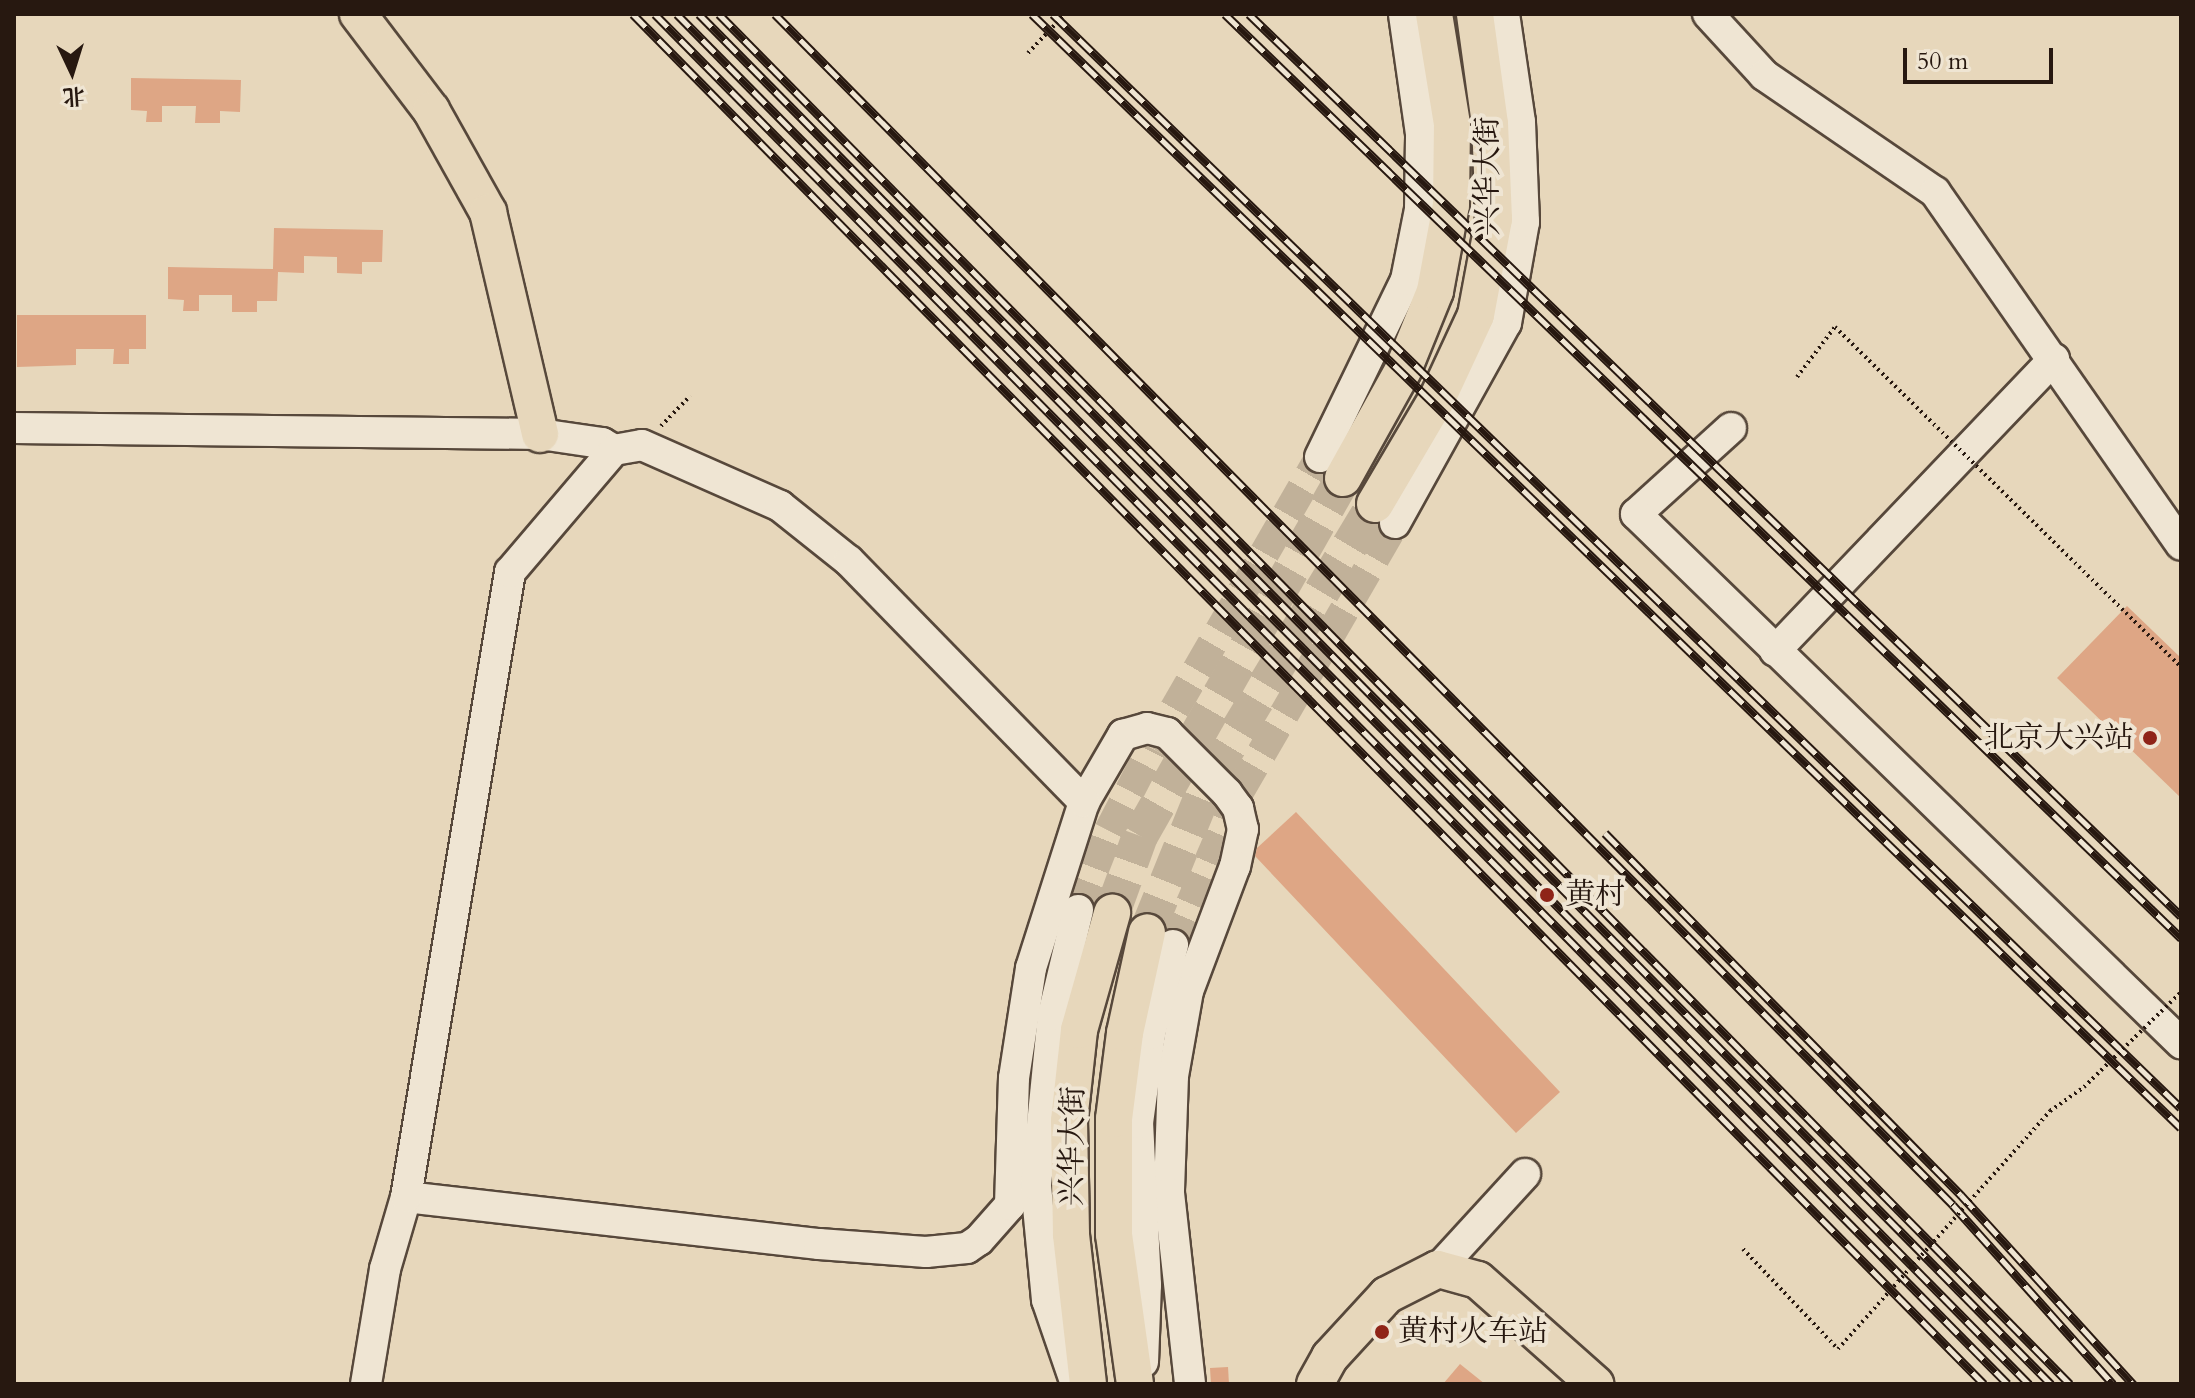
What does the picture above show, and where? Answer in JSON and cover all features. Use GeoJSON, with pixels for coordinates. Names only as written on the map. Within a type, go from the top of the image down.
{"type":"FeatureCollection","features":[{"type":"Feature","properties":{"kind":"main road"},"geometry":{"type":"LineString","coordinates":[[358,14],[431,110],[488,212],[540,434]]}},
{"type":"Feature","properties":{"kind":"main road","name":"兴华大街"},"geometry":{"type":"LineString","coordinates":[[1331,468],[1403,370],[1435,291],[1451,205],[1452,124],[1434,14]]}},
{"type":"Feature","properties":{"kind":"main road","name":"兴华大街"},"geometry":{"type":"LineString","coordinates":[[1385,514],[1476,315],[1494,219],[1490,124],[1475,14]]}},
{"type":"Feature","properties":{"kind":"main road","name":"兴华大街"},"geometry":{"type":"LineString","coordinates":[[1088,1384],[1071,1234],[1069,1121],[1095,912]]}},
{"type":"Feature","properties":{"kind":"main road","name":"兴华大街"},"geometry":{"type":"LineString","coordinates":[[1135,1384],[1114,1234],[1114,1119],[1125,1033],[1160,939]]}},
{"type":"Feature","properties":{"kind":"main road"},"geometry":{"type":"LineString","coordinates":[[1315,1384],[1366,1316],[1410,1280],[1438,1269],[1478,1280],[1595,1384]]}},
{"type":"Feature","properties":{"kind":"street"},"geometry":{"type":"LineString","coordinates":[[1331,468],[1406,280],[1420,209],[1421,134],[1404,14]]}},
{"type":"Feature","properties":{"kind":"street"},"geometry":{"type":"LineString","coordinates":[[1385,514],[1506,323],[1524,222],[1520,122],[1504,14]]}},
{"type":"Feature","properties":{"kind":"street"},"geometry":{"type":"LineString","coordinates":[[1708,14],[1764,75],[1935,192],[2181,545]]}},
{"type":"Feature","properties":{"kind":"street"},"geometry":{"type":"LineString","coordinates":[[1775,651],[2054,359]]}},
{"type":"Feature","properties":{"kind":"street"},"geometry":{"type":"LineString","coordinates":[[14,428],[540,434],[628,448],[780,506],[849,561],[1084,802]]}},
{"type":"Feature","properties":{"kind":"street"},"geometry":{"type":"LineString","coordinates":[[1731,428],[1636,514],[2181,1043]]}},
{"type":"Feature","properties":{"kind":"street"},"geometry":{"type":"LineString","coordinates":[[366,1384],[385,1269],[406,1197],[510,572],[628,448]]}},
{"type":"Feature","properties":{"kind":"street"},"geometry":{"type":"LineString","coordinates":[[406,1197],[819,1244],[926,1252],[967,1248],[994,1229],[1010,1205],[1014,1078],[1031,968],[1084,802],[1123,735],[1147,728],[1177,739],[1232,800],[1243,829],[1235,866],[1188,991],[1173,1076],[1169,1193],[1190,1384]]}},
{"type":"Feature","properties":{"kind":"street"},"geometry":{"type":"LineString","coordinates":[[1076,1384],[1047,1300],[1036,1185],[1053,1015],[1095,912]]}},
{"type":"Feature","properties":{"kind":"street"},"geometry":{"type":"LineString","coordinates":[[1142,1384],[1146,1285],[1138,1123],[1160,939]]}},
{"type":"Feature","properties":{"kind":"street"},"geometry":{"type":"LineString","coordinates":[[1438,1269],[1525,1174]]}},
{"type":"Feature","properties":{"kind":"path"},"geometry":{"type":"LineString","coordinates":[[1028,53],[1065,14]]}},
{"type":"Feature","properties":{"kind":"path"},"geometry":{"type":"LineString","coordinates":[[1797,377],[1835,327],[2181,667]]}},
{"type":"Feature","properties":{"kind":"path"},"geometry":{"type":"LineString","coordinates":[[628,448],[690,396]]}},
{"type":"Feature","properties":{"kind":"path"},"geometry":{"type":"LineString","coordinates":[[1743,1249],[1838,1349],[2050,1111],[2084,1087],[2181,992]]}},
{"type":"Feature","properties":{"kind":"building"},"geometry":{"type":"Polygon","coordinates":[[[131,78],[241,80],[240,112],[220,111],[220,123],[195,123],[196,106],[162,106],[162,122],[146,122],[147,111],[131,110],[131,78]]]}},
{"type":"Feature","properties":{"kind":"building"},"geometry":{"type":"Polygon","coordinates":[[[274,228],[383,230],[382,262],[362,262],[362,274],[337,273],[337,257],[304,256],[304,273],[278,272],[277,301],[257,301],[257,312],[232,312],[232,295],[199,295],[199,311],[183,311],[184,300],[168,299],[168,267],[273,269],[274,228]]]}},
{"type":"Feature","properties":{"kind":"building"},"geometry":{"type":"Polygon","coordinates":[[[17,315],[146,315],[146,349],[129,349],[129,364],[113,364],[114,349],[76,349],[76,365],[17,367],[17,315]]]}},
{"type":"Feature","properties":{"kind":"building","name":"北京大兴站"},"geometry":{"type":"Polygon","coordinates":[[[2127,606],[2181,658],[2181,798],[2057,678],[2127,606]]]}},
{"type":"Feature","properties":{"kind":"building"},"geometry":{"type":"Polygon","coordinates":[[[1296,812],[1560,1092],[1516,1133],[1255,856],[1257,848],[1296,812]]]}},
{"type":"Feature","properties":{"kind":"building"},"geometry":{"type":"Polygon","coordinates":[[[1460,1364],[1485,1384],[1443,1384],[1460,1364]]]}},
{"type":"Feature","properties":{"kind":"building"},"geometry":{"type":"Polygon","coordinates":[[[1228,1367],[1229,1384],[1211,1384],[1210,1368],[1228,1367]]]}},
{"type":"Feature","properties":{"kind":"tunnel"},"geometry":{"type":"LineString","coordinates":[[1078,910],[1109,831],[1152,748],[1320,457]]}},
{"type":"Feature","properties":{"kind":"tunnel"},"geometry":{"type":"LineString","coordinates":[[1112,913],[1140,836],[1343,478]]}},
{"type":"Feature","properties":{"kind":"tunnel"},"geometry":{"type":"LineString","coordinates":[[1147,932],[1210,777],[1375,504]]}},
{"type":"Feature","properties":{"kind":"tunnel"},"geometry":{"type":"LineString","coordinates":[[1173,945],[1239,792],[1395,523]]}},
{"type":"Feature","properties":{"kind":"railway"},"geometry":{"type":"LineString","coordinates":[[633,14],[1984,1384]]}},
{"type":"Feature","properties":{"kind":"railway"},"geometry":{"type":"LineString","coordinates":[[655,14],[2008,1384]]}},
{"type":"Feature","properties":{"kind":"railway"},"geometry":{"type":"LineString","coordinates":[[677,14],[2029,1384]]}},
{"type":"Feature","properties":{"kind":"railway"},"geometry":{"type":"LineString","coordinates":[[699,14],[2051,1384]]}},
{"type":"Feature","properties":{"kind":"railway"},"geometry":{"type":"LineString","coordinates":[[719,14],[2070,1384]]}},
{"type":"Feature","properties":{"kind":"railway"},"geometry":{"type":"LineString","coordinates":[[775,14],[1953,1205],[2113,1384]]}},
{"type":"Feature","properties":{"kind":"railway"},"geometry":{"type":"LineString","coordinates":[[1032,14],[2181,1128]]}},
{"type":"Feature","properties":{"kind":"railway"},"geometry":{"type":"LineString","coordinates":[[1053,14],[2181,1108]]}},
{"type":"Feature","properties":{"kind":"railway"},"geometry":{"type":"LineString","coordinates":[[1225,14],[2181,938]]}},
{"type":"Feature","properties":{"kind":"railway"},"geometry":{"type":"LineString","coordinates":[[1249,14],[2181,916]]}},
{"type":"Feature","properties":{"kind":"railway"},"geometry":{"type":"LineString","coordinates":[[1605,833],[1961,1195],[2133,1384]]}},
{"type":"Feature","properties":{"kind":"place","name":"北京大兴站"},"geometry":{"type":"Point","coordinates":[2150,738]}},
{"type":"Feature","properties":{"kind":"place","name":"黄村"},"geometry":{"type":"Point","coordinates":[1547,895]}},
{"type":"Feature","properties":{"kind":"place","name":"黄村火车站"},"geometry":{"type":"Point","coordinates":[1382,1332]}}]}
